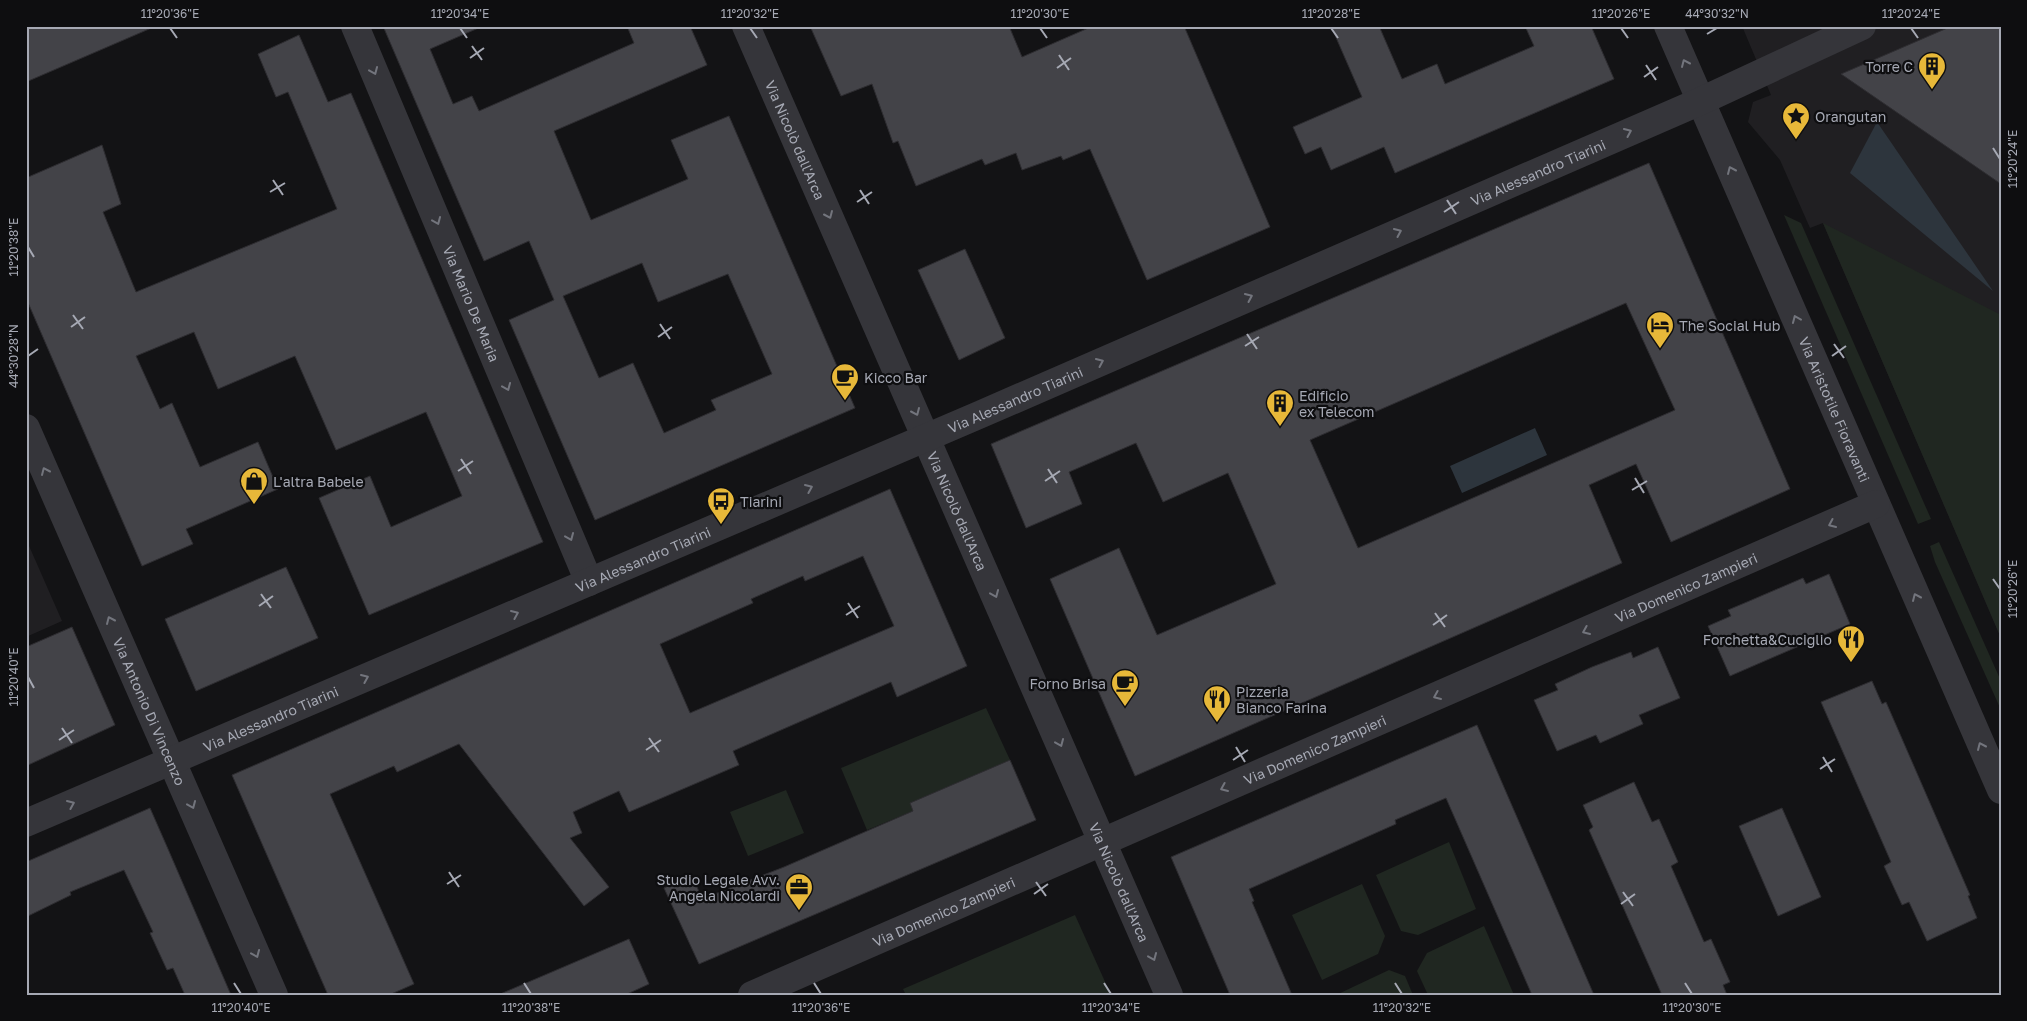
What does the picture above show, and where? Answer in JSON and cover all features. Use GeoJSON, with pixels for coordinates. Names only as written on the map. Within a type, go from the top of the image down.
{"type":"FeatureCollection","features":[{"type":"Feature","properties":{"kind":"street","name":"Via Mario De Maria"},"geometry":{"type":"LineString","coordinates":[[355,26],[589,582]]}},
{"type":"Feature","properties":{"kind":"street","name":"Via Nicolò dall'Arca"},"geometry":{"type":"LineString","coordinates":[[746,26],[1169,995]]}},
{"type":"Feature","properties":{"kind":"street","name":"Via Aristotile Fioravanti"},"geometry":{"type":"LineString","coordinates":[[1668,26],[2001,790]]}},
{"type":"Feature","properties":{"kind":"street","name":"Via Alessandro Tiarini"},"geometry":{"type":"LineString","coordinates":[[26,823],[927,437],[1701,101],[1862,26]]}},
{"type":"Feature","properties":{"kind":"street","name":"Via Antonio Di Vincenzo"},"geometry":{"type":"LineString","coordinates":[[26,428],[274,995]]}},
{"type":"Feature","properties":{"kind":"street","name":"Via Domenico Zampieri"},"geometry":{"type":"LineString","coordinates":[[752,995],[1876,504]]}},
{"type":"Feature","properties":{"kind":"shaded area"},"geometry":{"type":"Polygon","coordinates":[[[1742,26],[2001,26],[2001,638],[1823,223],[1810,228],[1780,160],[1748,122],[1753,102],[1771,95],[1742,26]]]}},
{"type":"Feature","properties":{"kind":"shaded area"},"geometry":{"type":"Polygon","coordinates":[[[1877,122],[1993,291],[1850,173],[1877,122]]]}},
{"type":"Feature","properties":{"kind":"shaded area"},"geometry":{"type":"Polygon","coordinates":[[[1784,215],[1801,223],[1931,519],[1918,524],[1784,215]]]}},
{"type":"Feature","properties":{"kind":"shaded area"},"geometry":{"type":"Polygon","coordinates":[[[1823,223],[2001,315],[2001,638],[1823,223]]]}},
{"type":"Feature","properties":{"kind":"shaded area"},"geometry":{"type":"Polygon","coordinates":[[[1535,428],[1547,455],[1462,493],[1450,466],[1535,428]]]}},
{"type":"Feature","properties":{"kind":"shaded area"},"geometry":{"type":"Polygon","coordinates":[[[26,539],[62,621],[26,637],[26,539]]]}},
{"type":"Feature","properties":{"kind":"shaded area"},"geometry":{"type":"Polygon","coordinates":[[[1939,542],[2001,681],[2001,710],[1935,562],[1930,546],[1939,542]]]}},
{"type":"Feature","properties":{"kind":"shaded area"},"geometry":{"type":"Polygon","coordinates":[[[986,708],[1010,760],[910,803],[913,811],[867,830],[841,768],[986,708]]]}},
{"type":"Feature","properties":{"kind":"shaded area"},"geometry":{"type":"Polygon","coordinates":[[[786,790],[804,833],[748,856],[730,812],[786,790]]]}},
{"type":"Feature","properties":{"kind":"shaded area"},"geometry":{"type":"Polygon","coordinates":[[[1449,842],[1476,909],[1418,935],[1401,931],[1376,875],[1449,842]]]}},
{"type":"Feature","properties":{"kind":"shaded area"},"geometry":{"type":"Polygon","coordinates":[[[1362,884],[1385,936],[1378,954],[1322,980],[1292,915],[1362,884]]]}},
{"type":"Feature","properties":{"kind":"shaded area"},"geometry":{"type":"Polygon","coordinates":[[[1075,915],[1111,995],[906,995],[903,989],[1075,915]]]}},
{"type":"Feature","properties":{"kind":"shaded area"},"geometry":{"type":"Polygon","coordinates":[[[1484,926],[1514,995],[1428,995],[1417,971],[1427,953],[1484,926]]]}},
{"type":"Feature","properties":{"kind":"shaded area"},"geometry":{"type":"Polygon","coordinates":[[[1389,970],[1405,976],[1413,995],[1336,995],[1389,970]]]}},
{"type":"Feature","properties":{"kind":"building"},"geometry":{"type":"Polygon","coordinates":[[[26,26],[156,26],[26,82],[26,26]]]}},
{"type":"Feature","properties":{"kind":"building"},"geometry":{"type":"Polygon","coordinates":[[[383,26],[483,26],[430,49],[453,104],[472,96],[479,111],[634,43],[627,26],[690,26],[707,65],[554,131],[591,220],[688,179],[671,140],[729,116],[855,408],[595,520],[509,320],[554,300],[529,241],[484,261],[383,26]],[[642,263],[563,296],[599,378],[633,363],[664,433],[716,410],[711,400],[772,374],[728,274],[658,302],[642,263]]]}},
{"type":"Feature","properties":{"kind":"building"},"geometry":{"type":"Polygon","coordinates":[[[810,26],[1009,26],[1022,57],[1093,26],[1184,26],[1270,227],[1147,280],[1090,149],[1063,160],[1061,156],[1022,170],[1016,153],[985,165],[982,159],[916,186],[898,141],[893,143],[872,84],[841,96],[810,26]]]}},
{"type":"Feature","properties":{"kind":"building"},"geometry":{"type":"Polygon","coordinates":[[[1331,26],[1379,26],[1402,79],[1437,64],[1445,84],[1534,46],[1525,26],[1591,26],[1614,79],[1395,173],[1384,147],[1331,170],[1321,147],[1305,154],[1293,127],[1362,97],[1331,26]]]}},
{"type":"Feature","properties":{"kind":"building","name":"Torre C"},"geometry":{"type":"Polygon","coordinates":[[[1952,26],[2001,26],[2001,184],[1841,74],[1952,26]]]}},
{"type":"Feature","properties":{"kind":"building"},"geometry":{"type":"Polygon","coordinates":[[[299,35],[328,102],[351,93],[543,542],[369,615],[319,498],[370,476],[391,527],[462,496],[426,412],[336,450],[295,356],[218,389],[194,332],[136,356],[160,409],[172,403],[200,467],[258,442],[278,489],[186,529],[193,544],[142,566],[26,298],[26,178],[102,145],[121,204],[103,212],[136,292],[337,209],[288,92],[276,97],[258,54],[299,35]]]}},
{"type":"Feature","properties":{"kind":"building"},"geometry":{"type":"Polygon","coordinates":[[[1649,163],[1790,489],[1671,542],[1636,464],[1589,485],[1622,563],[1135,776],[1050,579],[1119,548],[1157,635],[1276,584],[1228,473],[1163,502],[1136,443],[1069,472],[1082,504],[1026,528],[991,444],[1649,163]],[[1626,303],[1310,440],[1358,548],[1675,410],[1626,303]]]}},
{"type":"Feature","properties":{"kind":"building"},"geometry":{"type":"Polygon","coordinates":[[[965,249],[1005,338],[959,360],[918,270],[965,249]]]}},
{"type":"Feature","properties":{"kind":"building"},"geometry":{"type":"Polygon","coordinates":[[[890,489],[967,666],[897,697],[891,682],[733,751],[739,765],[629,812],[619,791],[573,812],[582,833],[570,838],[609,887],[584,906],[459,744],[397,772],[394,766],[330,794],[414,984],[389,995],[328,995],[232,775],[890,489]],[[863,556],[805,581],[803,576],[751,599],[753,603],[660,644],[690,713],[894,626],[863,556]]]}},
{"type":"Feature","properties":{"kind":"building"},"geometry":{"type":"Polygon","coordinates":[[[286,567],[318,638],[196,691],[165,619],[286,567]]]}},
{"type":"Feature","properties":{"kind":"building"},"geometry":{"type":"Polygon","coordinates":[[[1829,574],[1850,624],[1730,676],[1708,626],[1731,616],[1728,610],[1803,578],[1806,584],[1829,574]]]}},
{"type":"Feature","properties":{"kind":"building"},"geometry":{"type":"Polygon","coordinates":[[[72,627],[115,725],[26,766],[26,647],[72,627]]]}},
{"type":"Feature","properties":{"kind":"building"},"geometry":{"type":"Polygon","coordinates":[[[1658,647],[1680,698],[1639,715],[1643,724],[1600,743],[1596,735],[1557,751],[1534,700],[1558,690],[1555,684],[1592,667],[1631,652],[1633,658],[1658,647]]]}},
{"type":"Feature","properties":{"kind":"building"},"geometry":{"type":"Polygon","coordinates":[[[1872,681],[1882,704],[1886,702],[1970,895],[1968,896],[1977,918],[1927,941],[1909,902],[1902,905],[1884,866],[1891,862],[1821,702],[1872,681]]]}},
{"type":"Feature","properties":{"kind":"building"},"geometry":{"type":"Polygon","coordinates":[[[1477,725],[1594,995],[1532,995],[1446,798],[1395,820],[1396,824],[1249,889],[1254,901],[1252,902],[1292,995],[1230,995],[1171,857],[1477,725]]]}},
{"type":"Feature","properties":{"kind":"building"},"geometry":{"type":"Polygon","coordinates":[[[1010,760],[1036,820],[699,964],[664,888],[692,875],[702,899],[784,867],[913,811],[910,803],[1010,760]]]}},
{"type":"Feature","properties":{"kind":"building"},"geometry":{"type":"Polygon","coordinates":[[[1634,782],[1652,822],[1659,819],[1678,862],[1671,866],[1704,942],[1711,939],[1730,982],[1723,985],[1727,995],[1662,995],[1589,830],[1593,827],[1583,805],[1634,782]]]}},
{"type":"Feature","properties":{"kind":"building"},"geometry":{"type":"Polygon","coordinates":[[[150,808],[231,995],[185,995],[173,968],[167,970],[150,933],[153,932],[124,870],[70,892],[71,895],[26,917],[26,862],[150,808]]]}},
{"type":"Feature","properties":{"kind":"building"},"geometry":{"type":"Polygon","coordinates":[[[1782,808],[1821,897],[1778,916],[1739,826],[1782,808]]]}},
{"type":"Feature","properties":{"kind":"building"},"geometry":{"type":"Polygon","coordinates":[[[629,939],[649,984],[625,995],[498,995],[629,939]]]}},
{"type":"Feature","properties":{"kind":"place","name":"Torre C"},"geometry":{"type":"Point","coordinates":[1932,90]}},
{"type":"Feature","properties":{"kind":"place","name":"Orangutan"},"geometry":{"type":"Point","coordinates":[1796,140]}},
{"type":"Feature","properties":{"kind":"place","name":"The Social Hub"},"geometry":{"type":"Point","coordinates":[1660,349]}},
{"type":"Feature","properties":{"kind":"place","name":"Kicco Bar"},"geometry":{"type":"Point","coordinates":[845,401]}},
{"type":"Feature","properties":{"kind":"place","name":"Edificio ex Telecom"},"geometry":{"type":"Point","coordinates":[1280,427]}},
{"type":"Feature","properties":{"kind":"place","name":"L'altra Babele"},"geometry":{"type":"Point","coordinates":[254,505]}},
{"type":"Feature","properties":{"kind":"place","name":"Tiarini"},"geometry":{"type":"Point","coordinates":[721,525]}},
{"type":"Feature","properties":{"kind":"place","name":"Forchetta&Cuciglio"},"geometry":{"type":"Point","coordinates":[1851,663]}},
{"type":"Feature","properties":{"kind":"place","name":"Forno Brisa"},"geometry":{"type":"Point","coordinates":[1125,707]}},
{"type":"Feature","properties":{"kind":"place","name":"Pizzeria Bianco Farina"},"geometry":{"type":"Point","coordinates":[1217,723]}},
{"type":"Feature","properties":{"kind":"place","name":"Studio Legale Avv. Angela Nicolardi"},"geometry":{"type":"Point","coordinates":[799,911]}}]}
